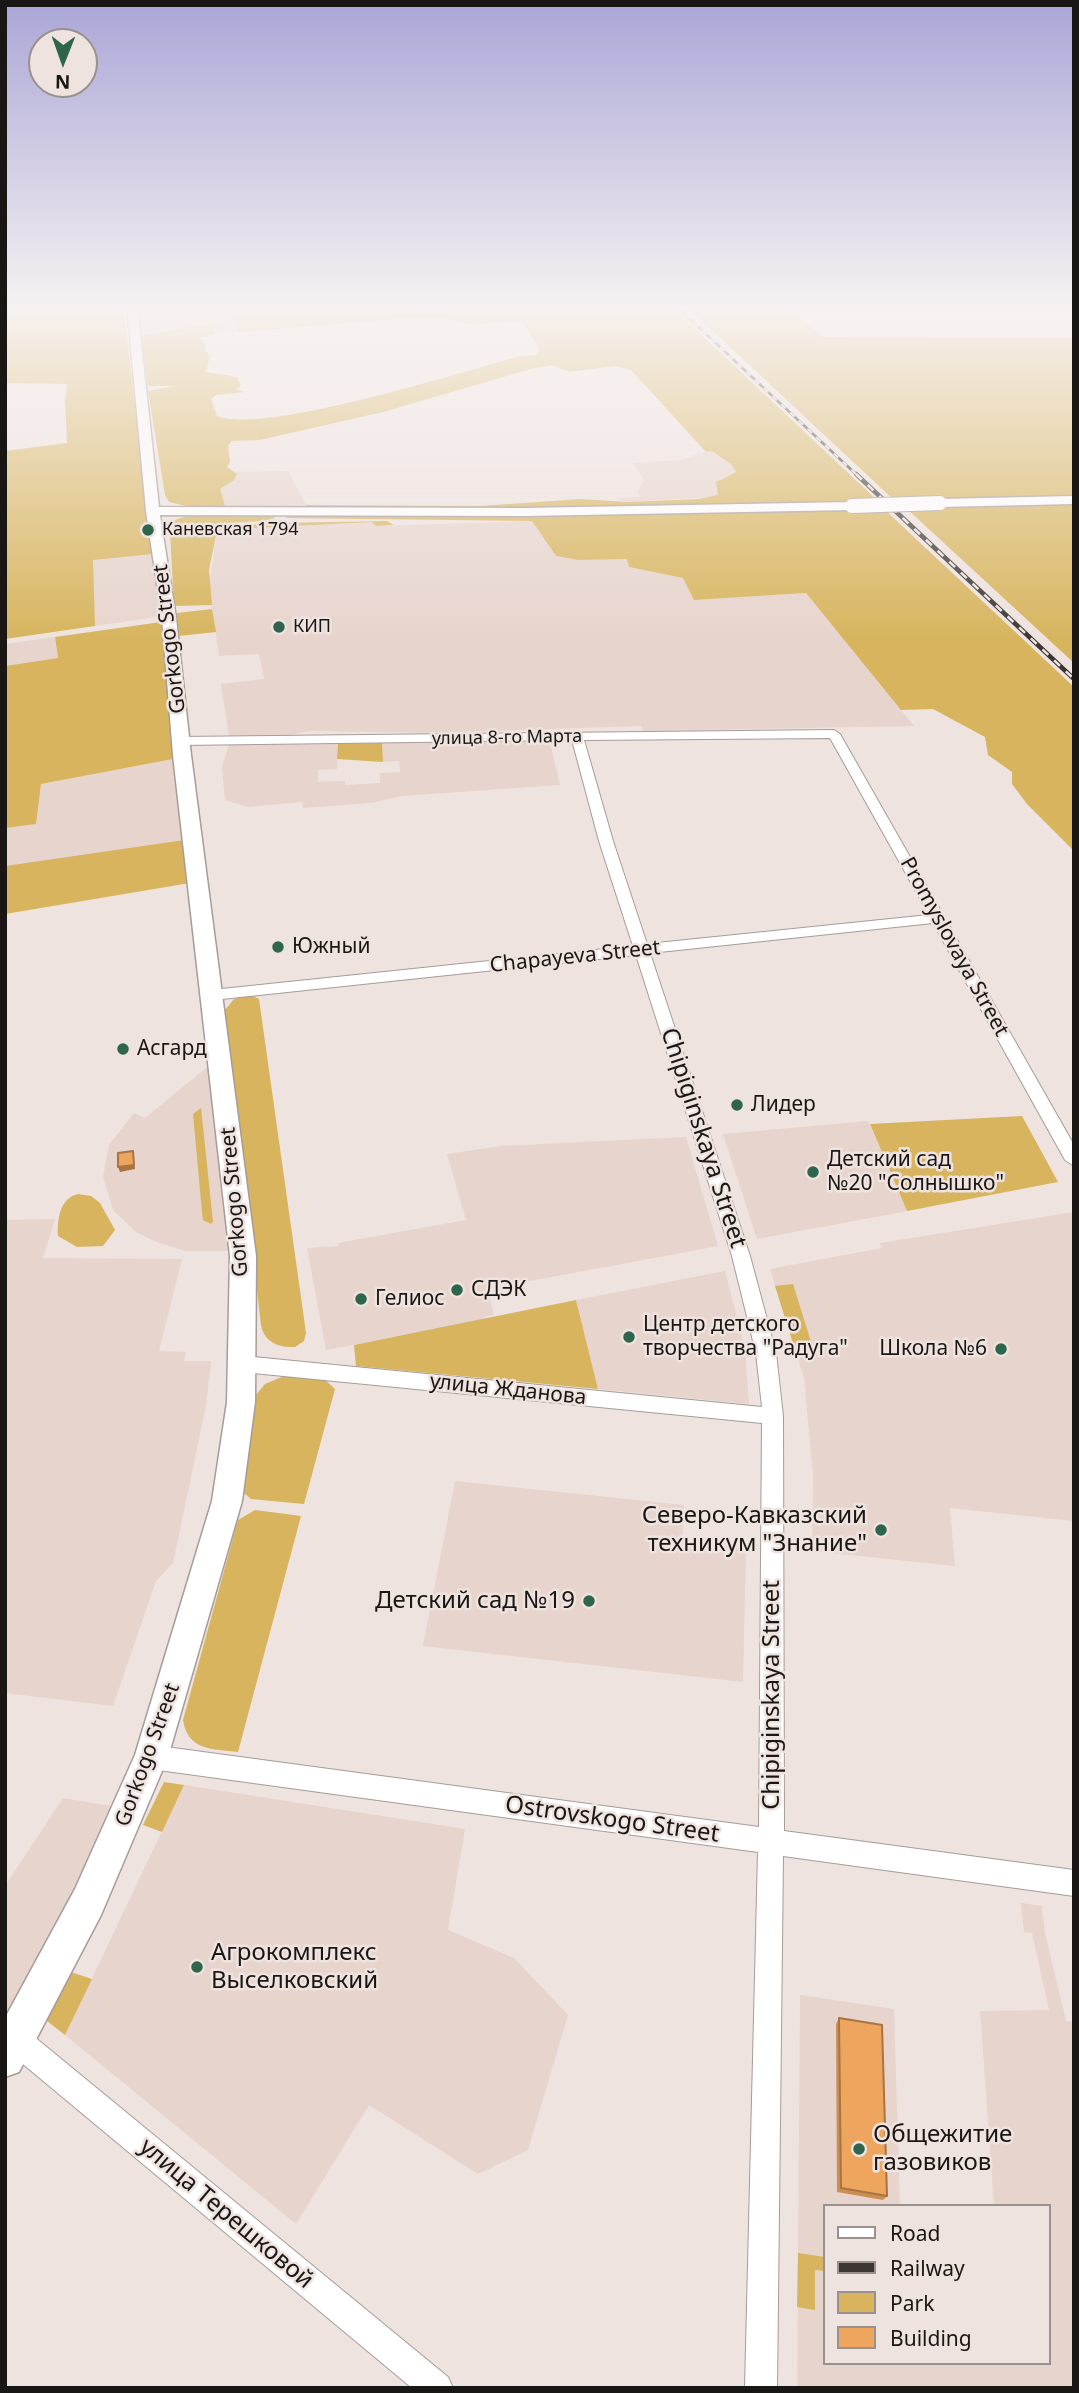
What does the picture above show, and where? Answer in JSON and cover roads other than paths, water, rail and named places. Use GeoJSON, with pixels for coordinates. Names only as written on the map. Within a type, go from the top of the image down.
{"type":"FeatureCollection","features":[{"type":"Feature","properties":{"kind":"main road","name":"Gorkogo Street"},"geometry":{"type":"LineString","coordinates":[[11,2049],[88,1902],[151,1757],[204,1592],[227,1501],[242,1402],[243,1256],[143,418]]}},
{"type":"Feature","properties":{"kind":"main road"},"geometry":{"type":"LineString","coordinates":[[153,511],[549,512],[1074,500]]}},
{"type":"Feature","properties":{"kind":"street","name":"улица 8-го Марта"},"geometry":{"type":"LineString","coordinates":[[181,741],[834,734]]}},
{"type":"Feature","properties":{"kind":"street","name":"Promyslovaya Street"},"geometry":{"type":"LineString","coordinates":[[834,734],[1074,1160]]}},
{"type":"Feature","properties":{"kind":"street","name":"Chipiginskaya Street"},"geometry":{"type":"LineString","coordinates":[[577,737],[642,950],[741,1256],[766,1353],[773,1416],[771,1842],[761,2388]]}},
{"type":"Feature","properties":{"kind":"street","name":"Chapayeva Street"},"geometry":{"type":"LineString","coordinates":[[212,995],[937,918]]}},
{"type":"Feature","properties":{"kind":"street","name":"улица Жданова"},"geometry":{"type":"LineString","coordinates":[[243,1364],[773,1416]]}},
{"type":"Feature","properties":{"kind":"street","name":"Ostrovskogo Street"},"geometry":{"type":"LineString","coordinates":[[151,1757],[1074,1883]]}},
{"type":"Feature","properties":{"kind":"street","name":"улица Терешковой"},"geometry":{"type":"LineString","coordinates":[[11,2049],[437,2388]]}},
{"type":"Feature","properties":{"kind":"railway"},"geometry":{"type":"LineString","coordinates":[[796,418],[858,476]]}},
{"type":"Feature","properties":{"kind":"railway"},"geometry":{"type":"LineString","coordinates":[[856,474],[1074,679]]}},
{"type":"Feature","properties":{"kind":"place","name":"Каневская 1794"},"geometry":{"type":"Point","coordinates":[148,530]}},
{"type":"Feature","properties":{"kind":"place","name":"КИП"},"geometry":{"type":"Point","coordinates":[279,627]}},
{"type":"Feature","properties":{"kind":"place","name":"Южный"},"geometry":{"type":"Point","coordinates":[278,947]}},
{"type":"Feature","properties":{"kind":"place","name":"Асгард"},"geometry":{"type":"Point","coordinates":[123,1049]}},
{"type":"Feature","properties":{"kind":"place","name":"Лидер"},"geometry":{"type":"Point","coordinates":[737,1105]}},
{"type":"Feature","properties":{"kind":"place","name":"Детский сад №20 \"Солнышко\""},"geometry":{"type":"Point","coordinates":[813,1172]}},
{"type":"Feature","properties":{"kind":"place","name":"СДЭК"},"geometry":{"type":"Point","coordinates":[457,1290]}},
{"type":"Feature","properties":{"kind":"place","name":"Гелиос"},"geometry":{"type":"Point","coordinates":[361,1299]}},
{"type":"Feature","properties":{"kind":"place","name":"Центр детского творчества \"Радуга\""},"geometry":{"type":"Point","coordinates":[629,1337]}},
{"type":"Feature","properties":{"kind":"place","name":"Школа №6"},"geometry":{"type":"Point","coordinates":[1001,1349]}},
{"type":"Feature","properties":{"kind":"place","name":"Северо-Кавказский техникум \"Знание\""},"geometry":{"type":"Point","coordinates":[881,1530]}},
{"type":"Feature","properties":{"kind":"place","name":"Детский сад №19"},"geometry":{"type":"Point","coordinates":[589,1601]}},
{"type":"Feature","properties":{"kind":"place","name":"Агрокомплекс Выселковский"},"geometry":{"type":"Point","coordinates":[197,1967]}},
{"type":"Feature","properties":{"kind":"place","name":"Общежитие газовиков"},"geometry":{"type":"Point","coordinates":[859,2149]}}]}
